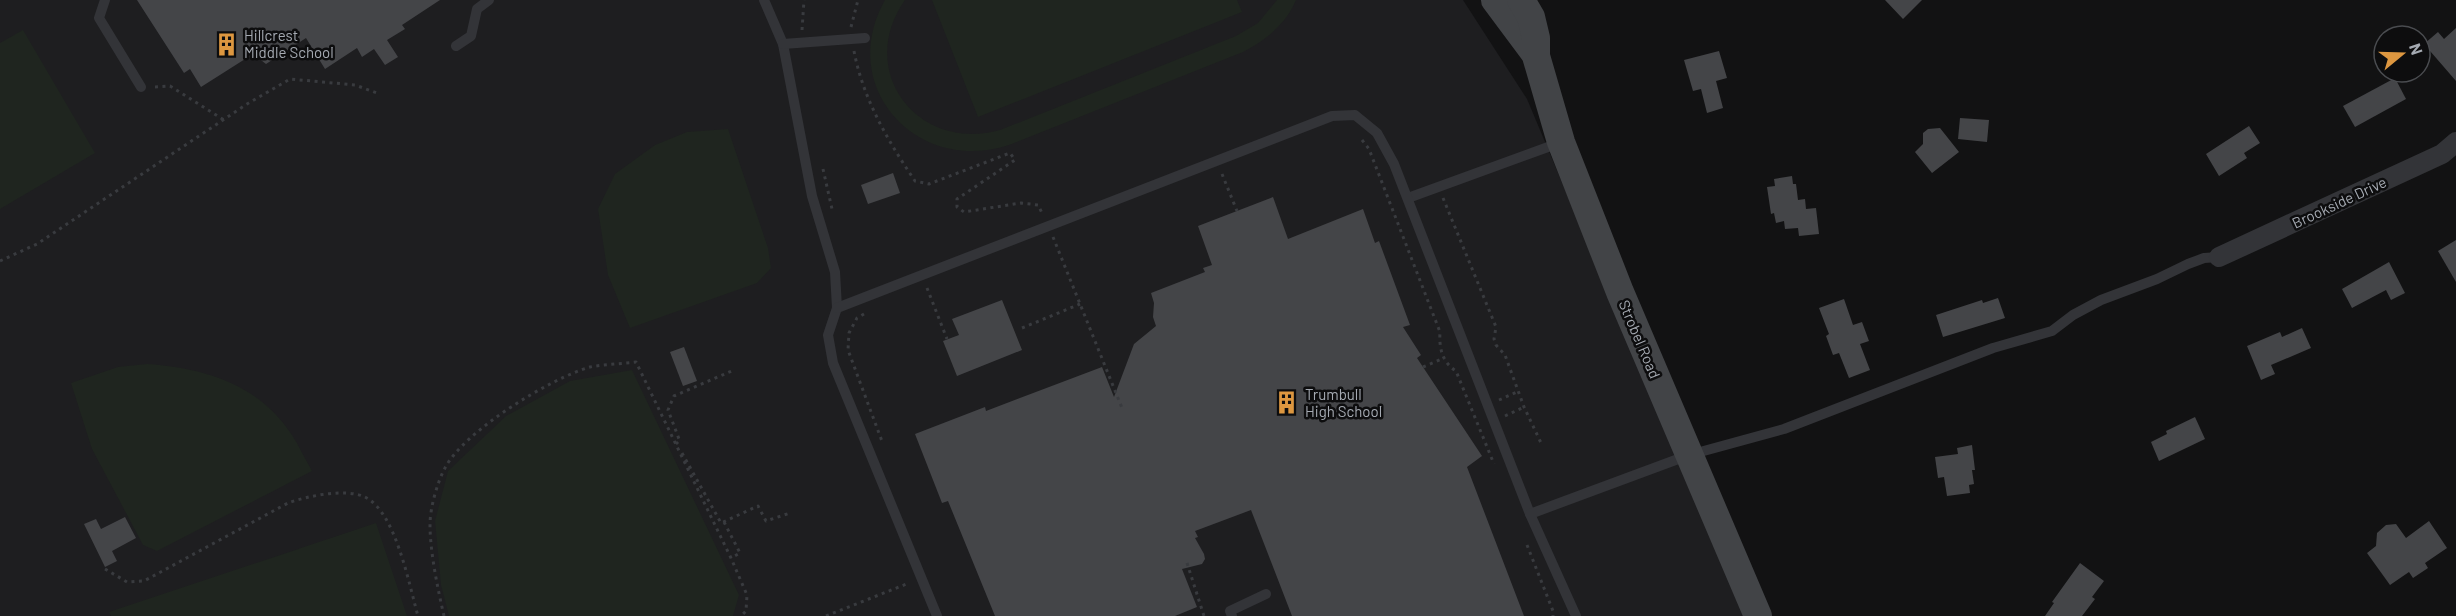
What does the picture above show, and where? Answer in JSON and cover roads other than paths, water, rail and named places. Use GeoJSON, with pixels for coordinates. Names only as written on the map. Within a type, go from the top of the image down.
{"type":"FeatureCollection","features":[{"type":"Feature","properties":{"kind":"street","name":"Strobel Road"},"geometry":{"type":"LineString","coordinates":[[1495,0],[1536,56]]}},
{"type":"Feature","properties":{"kind":"street","name":"Strobel Road"},"geometry":{"type":"LineString","coordinates":[[1521,0],[1531,17],[1536,38],[1536,56],[1561,142],[1620,292],[1758,616]]}},
{"type":"Feature","properties":{"kind":"street","name":"Brookside Drive"},"geometry":{"type":"LineString","coordinates":[[2219,257],[2442,154],[2456,142]]}},
{"type":"Feature","properties":{"kind":"lane"},"geometry":{"type":"LineString","coordinates":[[105,0],[99,18],[141,87]]}},
{"type":"Feature","properties":{"kind":"lane"},"geometry":{"type":"LineString","coordinates":[[456,46],[471,36],[477,9],[489,0]]}},
{"type":"Feature","properties":{"kind":"lane"},"geometry":{"type":"LineString","coordinates":[[764,0],[783,44],[812,196],[835,272],[837,308],[828,335],[833,363],[937,616]]}},
{"type":"Feature","properties":{"kind":"lane"},"geometry":{"type":"LineString","coordinates":[[783,44],[865,38]]}},
{"type":"Feature","properties":{"kind":"lane"},"geometry":{"type":"LineString","coordinates":[[837,308],[1332,116],[1355,115],[1377,133],[1394,164],[1530,514],[1576,616]]}},
{"type":"Feature","properties":{"kind":"lane"},"geometry":{"type":"LineString","coordinates":[[1408,198],[1561,142]]}},
{"type":"Feature","properties":{"kind":"lane"},"geometry":{"type":"LineString","coordinates":[[1530,514],[1689,455],[1784,429],[1994,348],[2052,331],[2073,315],[2101,300],[2204,258],[2219,257]]}},
{"type":"Feature","properties":{"kind":"lane"},"geometry":{"type":"LineString","coordinates":[[1232,616],[1230,611],[1266,594]]}},
{"type":"Feature","properties":{"kind":"place","name":"Hillcrest Middle School"},"geometry":{"type":"Point","coordinates":[226,44]}},
{"type":"Feature","properties":{"kind":"place","name":"Trumbull High School"},"geometry":{"type":"Point","coordinates":[1287,403]}}]}
